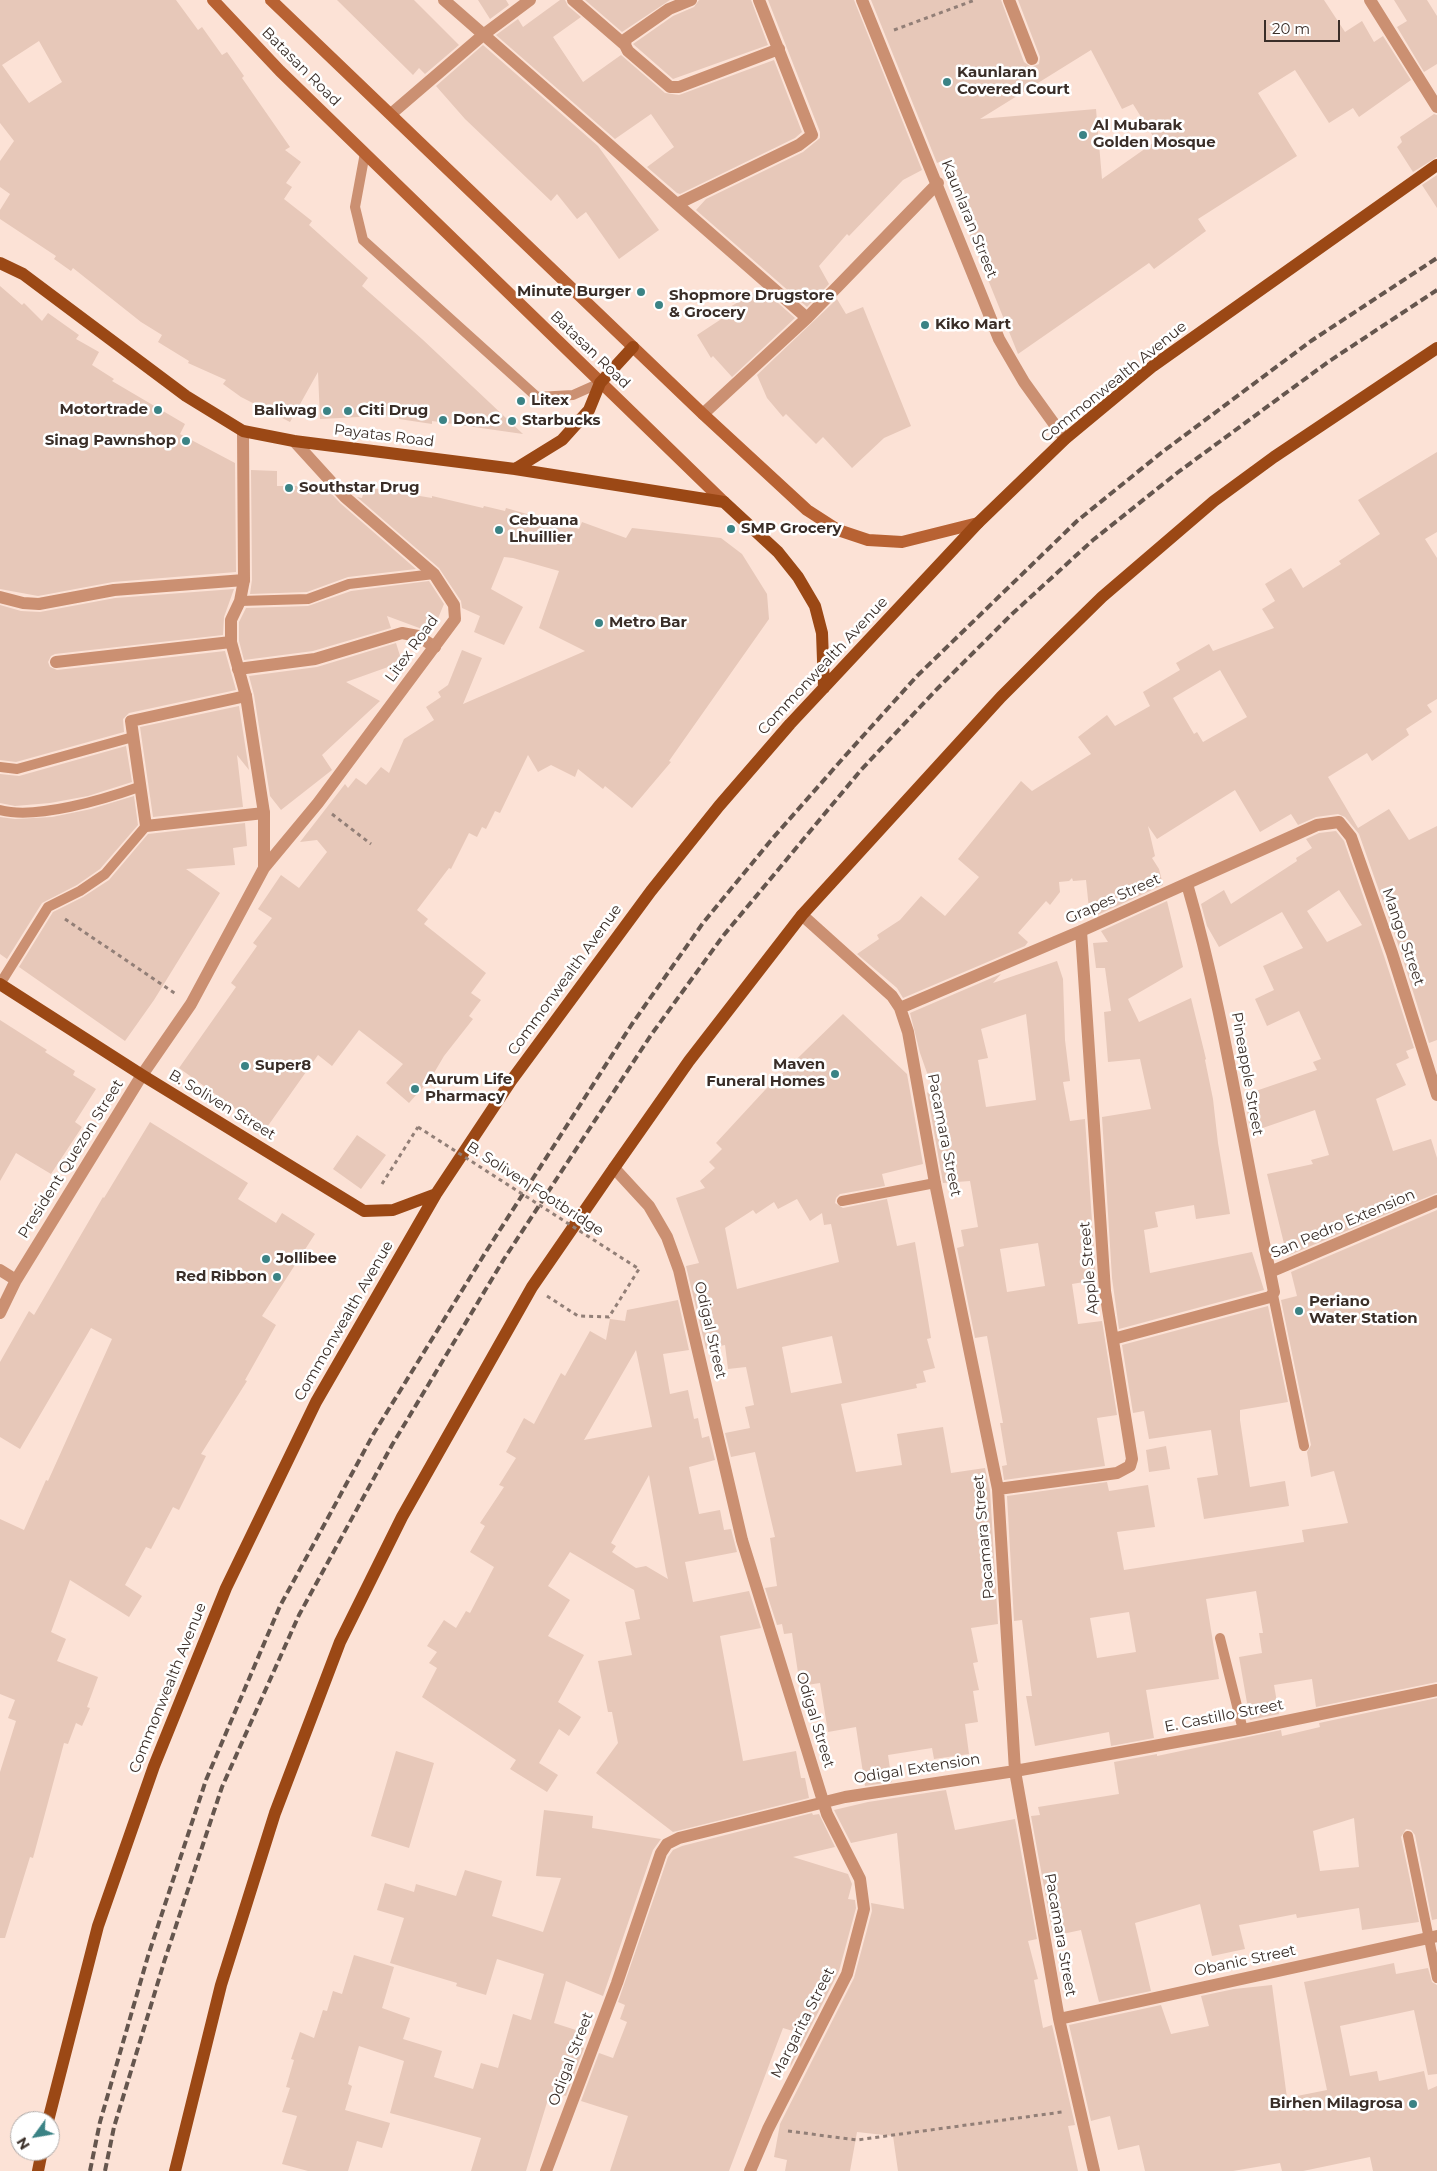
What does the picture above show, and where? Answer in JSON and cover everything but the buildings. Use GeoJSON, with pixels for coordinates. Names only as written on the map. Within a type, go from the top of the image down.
{"type":"FeatureCollection","features":[{"type":"Feature","properties":{"kind":"main road","name":"Batasan Road"},"geometry":{"type":"LineString","coordinates":[[213,0],[280,71],[600,383],[778,552],[798,577],[815,606],[822,633],[824,688]]}},
{"type":"Feature","properties":{"kind":"main road","name":"Batasan Road"},"geometry":{"type":"LineString","coordinates":[[271,0],[703,414],[807,510],[838,530],[868,540],[902,542],[978,523]]}},
{"type":"Feature","properties":{"kind":"main road","name":"Commonwealth Avenue"},"geometry":{"type":"LineString","coordinates":[[51,2111],[98,1926],[154,1766],[226,1588],[316,1402],[436,1194],[511,1081],[650,891],[719,806],[824,688],[978,523],[1065,439],[1153,366],[1437,165]]}},
{"type":"Feature","properties":{"kind":"main road","name":"Payatas Road"},"geometry":{"type":"LineString","coordinates":[[0,263],[23,274],[186,396],[243,431],[294,441],[515,469],[724,502]]}},
{"type":"Feature","properties":{"kind":"main road"},"geometry":{"type":"LineString","coordinates":[[515,469],[562,440],[589,410],[600,383],[633,346]]}},
{"type":"Feature","properties":{"kind":"main road"},"geometry":{"type":"LineString","coordinates":[[174,2171],[221,1984],[275,1813],[340,1642],[402,1517],[532,1287],[614,1168],[689,1061],[802,915],[1001,697],[1131,571],[1214,501],[1274,457],[1437,348]]}},
{"type":"Feature","properties":{"kind":"main road","name":"B. Soliven Street"},"geometry":{"type":"LineString","coordinates":[[0,984],[142,1075],[364,1211],[393,1210],[436,1194]]}},
{"type":"Feature","properties":{"kind":"street"},"geometry":{"type":"LineString","coordinates":[[444,0],[807,318]]}},
{"type":"Feature","properties":{"kind":"street"},"geometry":{"type":"LineString","coordinates":[[391,114],[483,35],[530,0]]}},
{"type":"Feature","properties":{"kind":"street"},"geometry":{"type":"LineString","coordinates":[[573,0],[625,45],[628,52],[670,87],[679,87],[779,49]]}},
{"type":"Feature","properties":{"kind":"street"},"geometry":{"type":"LineString","coordinates":[[625,45],[626,39],[670,9],[691,0]]}},
{"type":"Feature","properties":{"kind":"street"},"geometry":{"type":"LineString","coordinates":[[677,204],[799,145],[812,134],[759,0]]}},
{"type":"Feature","properties":{"kind":"street","name":"Kaunlaran Street"},"geometry":{"type":"LineString","coordinates":[[862,0],[938,183],[999,338],[1024,382],[1065,439]]}},
{"type":"Feature","properties":{"kind":"street"},"geometry":{"type":"LineString","coordinates":[[1009,0],[1032,59]]}},
{"type":"Feature","properties":{"kind":"street"},"geometry":{"type":"LineString","coordinates":[[1370,0],[1437,107]]}},
{"type":"Feature","properties":{"kind":"street"},"geometry":{"type":"LineString","coordinates":[[703,414],[807,318],[938,183]]}},
{"type":"Feature","properties":{"kind":"street"},"geometry":{"type":"LineString","coordinates":[[243,431],[244,580],[240,601],[231,620],[231,642],[246,696],[264,813],[264,868]]}},
{"type":"Feature","properties":{"kind":"street","name":"Litex Road"},"geometry":{"type":"LineString","coordinates":[[191,1004],[264,868],[318,803],[454,619],[454,605],[434,574],[333,485],[294,441]]}},
{"type":"Feature","properties":{"kind":"street"},"geometry":{"type":"LineString","coordinates":[[0,597],[23,603],[39,604],[114,590],[244,580]]}},
{"type":"Feature","properties":{"kind":"street"},"geometry":{"type":"LineString","coordinates":[[238,669],[315,659],[402,633],[418,636],[435,647]]}},
{"type":"Feature","properties":{"kind":"street"},"geometry":{"type":"LineString","coordinates":[[56,662],[231,642]]}},
{"type":"Feature","properties":{"kind":"street"},"geometry":{"type":"LineString","coordinates":[[246,696],[131,721],[139,787],[146,826],[264,813]]}},
{"type":"Feature","properties":{"kind":"street","name":"Grapes Street"},"geometry":{"type":"LineString","coordinates":[[900,1008],[1081,931],[1318,825],[1339,822]]}},
{"type":"Feature","properties":{"kind":"street","name":"Mango Street"},"geometry":{"type":"LineString","coordinates":[[1339,822],[1351,837],[1392,953],[1437,1095]]}},
{"type":"Feature","properties":{"kind":"street","name":"Pineapple Street"},"geometry":{"type":"LineString","coordinates":[[1187,884],[1205,944],[1220,1013],[1250,1177],[1270,1272]]}},
{"type":"Feature","properties":{"kind":"street","name":"Pacamara Street"},"geometry":{"type":"LineString","coordinates":[[802,915],[892,996],[900,1008],[908,1032],[935,1182],[998,1489],[1015,1771],[1059,2019],[1094,2171]]}},
{"type":"Feature","properties":{"kind":"street","name":"Apple Street"},"geometry":{"type":"LineString","coordinates":[[998,1489],[1117,1473],[1130,1466],[1132,1452],[1113,1339],[1101,1244],[1081,931]]}},
{"type":"Feature","properties":{"kind":"street","name":"President Quezon Street"},"geometry":{"type":"LineString","coordinates":[[0,1313],[16,1280],[142,1075],[191,1004]]}},
{"type":"Feature","properties":{"kind":"street","name":"Odigal Street"},"geometry":{"type":"LineString","coordinates":[[546,2171],[617,1983],[661,1853],[667,1844],[679,1838],[824,1803],[742,1540],[679,1270],[667,1237],[649,1206],[614,1168]]}},
{"type":"Feature","properties":{"kind":"street","name":"San Pedro Extension"},"geometry":{"type":"LineString","coordinates":[[1273,1296],[1270,1272],[1437,1201]]}},
{"type":"Feature","properties":{"kind":"street"},"geometry":{"type":"LineString","coordinates":[[0,1270],[16,1280]]}},
{"type":"Feature","properties":{"kind":"street"},"geometry":{"type":"LineString","coordinates":[[1113,1339],[1273,1296]]}},
{"type":"Feature","properties":{"kind":"street","name":"E. Castillo Street"},"geometry":{"type":"LineString","coordinates":[[1015,1771],[1243,1730],[1437,1690]]}},
{"type":"Feature","properties":{"kind":"street","name":"Odigal Extension"},"geometry":{"type":"LineString","coordinates":[[824,1803],[845,1797],[1015,1771]]}},
{"type":"Feature","properties":{"kind":"street","name":"Margarita Street"},"geometry":{"type":"LineString","coordinates":[[750,2171],[768,2129],[847,1974],[864,1909],[860,1879],[824,1803]]}},
{"type":"Feature","properties":{"kind":"street","name":"Obanic Street"},"geometry":{"type":"LineString","coordinates":[[1059,2019],[1432,1937]]}},
{"type":"Feature","properties":{"kind":"lane"},"geometry":{"type":"LineString","coordinates":[[365,152],[355,206],[363,240],[537,397],[573,395],[600,383]]}},
{"type":"Feature","properties":{"kind":"lane"},"geometry":{"type":"LineString","coordinates":[[240,601],[308,599],[349,584],[434,574]]}},
{"type":"Feature","properties":{"kind":"lane"},"geometry":{"type":"LineString","coordinates":[[0,767],[17,768],[133,737]]}},
{"type":"Feature","properties":{"kind":"lane"},"geometry":{"type":"LineString","coordinates":[[0,810],[8,812],[55,810],[139,787]]}},
{"type":"Feature","properties":{"kind":"lane"},"geometry":{"type":"LineString","coordinates":[[0,984],[48,907],[80,891],[105,874],[146,826]]}},
{"type":"Feature","properties":{"kind":"lane"},"geometry":{"type":"LineString","coordinates":[[842,1201],[935,1182]]}},
{"type":"Feature","properties":{"kind":"lane"},"geometry":{"type":"LineString","coordinates":[[1273,1296],[1304,1446]]}},
{"type":"Feature","properties":{"kind":"lane"},"geometry":{"type":"LineString","coordinates":[[1220,1638],[1243,1730]]}},
{"type":"Feature","properties":{"kind":"lane"},"geometry":{"type":"LineString","coordinates":[[1408,1836],[1432,1937],[1437,1978]]}},
{"type":"Feature","properties":{"kind":"path"},"geometry":{"type":"LineString","coordinates":[[877,36],[975,0]]}},
{"type":"Feature","properties":{"kind":"path"},"geometry":{"type":"LineString","coordinates":[[318,803],[371,844]]}},
{"type":"Feature","properties":{"kind":"path"},"geometry":{"type":"LineString","coordinates":[[48,907],[191,1004]]}},
{"type":"Feature","properties":{"kind":"path","name":"B. Soliven Footbridge"},"geometry":{"type":"LineString","coordinates":[[382,1184],[418,1127],[639,1270],[610,1317],[578,1316],[532,1287]]}},
{"type":"Feature","properties":{"kind":"path"},"geometry":{"type":"LineString","coordinates":[[768,2129],[857,2140],[1079,2109]]}},
{"type":"Feature","properties":{"kind":"railway"},"geometry":{"type":"LineString","coordinates":[[90,2171],[100,2122],[148,1956],[206,1780],[280,1606],[374,1433],[487,1250],[632,1024],[703,923],[772,839],[917,676],[1077,521],[1161,453],[1311,341],[1437,258]]}},
{"type":"Feature","properties":{"kind":"railway"},"geometry":{"type":"LineString","coordinates":[[105,2171],[114,2127],[165,1959],[222,1787],[299,1615],[392,1445],[504,1259],[651,1035],[723,936],[861,770],[936,690],[1012,614],[1093,540],[1177,473],[1328,362],[1437,290]]}},
{"type":"Feature","properties":{"kind":"place","name":"Kaunlaran Covered Court"},"geometry":{"type":"Point","coordinates":[947,82]}},
{"type":"Feature","properties":{"kind":"place","name":"Al Mubarak Golden Mosque"},"geometry":{"type":"Point","coordinates":[1083,135]}},
{"type":"Feature","properties":{"kind":"place","name":"Minute Burger"},"geometry":{"type":"Point","coordinates":[641,292]}},
{"type":"Feature","properties":{"kind":"place","name":"Shopmore Drugstore & Grocery"},"geometry":{"type":"Point","coordinates":[659,305]}},
{"type":"Feature","properties":{"kind":"place","name":"Kiko Mart"},"geometry":{"type":"Point","coordinates":[925,325]}},
{"type":"Feature","properties":{"kind":"place","name":"Litex"},"geometry":{"type":"Point","coordinates":[521,401]}},
{"type":"Feature","properties":{"kind":"place","name":"Motortrade"},"geometry":{"type":"Point","coordinates":[158,410]}},
{"type":"Feature","properties":{"kind":"place","name":"Baliwag"},"geometry":{"type":"Point","coordinates":[327,411]}},
{"type":"Feature","properties":{"kind":"place","name":"Citi Drug"},"geometry":{"type":"Point","coordinates":[348,411]}},
{"type":"Feature","properties":{"kind":"place","name":"Don.C"},"geometry":{"type":"Point","coordinates":[443,420]}},
{"type":"Feature","properties":{"kind":"place","name":"Starbucks"},"geometry":{"type":"Point","coordinates":[512,421]}},
{"type":"Feature","properties":{"kind":"place","name":"Sinag Pawnshop"},"geometry":{"type":"Point","coordinates":[186,441]}},
{"type":"Feature","properties":{"kind":"place","name":"Southstar Drug"},"geometry":{"type":"Point","coordinates":[289,488]}},
{"type":"Feature","properties":{"kind":"place","name":"SMP Grocery"},"geometry":{"type":"Point","coordinates":[731,529]}},
{"type":"Feature","properties":{"kind":"place","name":"Cebuana Lhuillier"},"geometry":{"type":"Point","coordinates":[499,530]}},
{"type":"Feature","properties":{"kind":"place","name":"Metro Bar"},"geometry":{"type":"Point","coordinates":[599,623]}},
{"type":"Feature","properties":{"kind":"place","name":"Super8"},"geometry":{"type":"Point","coordinates":[245,1066]}},
{"type":"Feature","properties":{"kind":"place","name":"Maven Funeral Homes"},"geometry":{"type":"Point","coordinates":[835,1074]}},
{"type":"Feature","properties":{"kind":"place","name":"Aurum Life Pharmacy"},"geometry":{"type":"Point","coordinates":[415,1089]}},
{"type":"Feature","properties":{"kind":"place","name":"Jollibee"},"geometry":{"type":"Point","coordinates":[266,1259]}},
{"type":"Feature","properties":{"kind":"place","name":"Red Ribbon"},"geometry":{"type":"Point","coordinates":[277,1277]}},
{"type":"Feature","properties":{"kind":"place","name":"Periano Water Station"},"geometry":{"type":"Point","coordinates":[1299,1311]}},
{"type":"Feature","properties":{"kind":"place","name":"Birhen Milagrosa"},"geometry":{"type":"Point","coordinates":[1413,2104]}}]}
